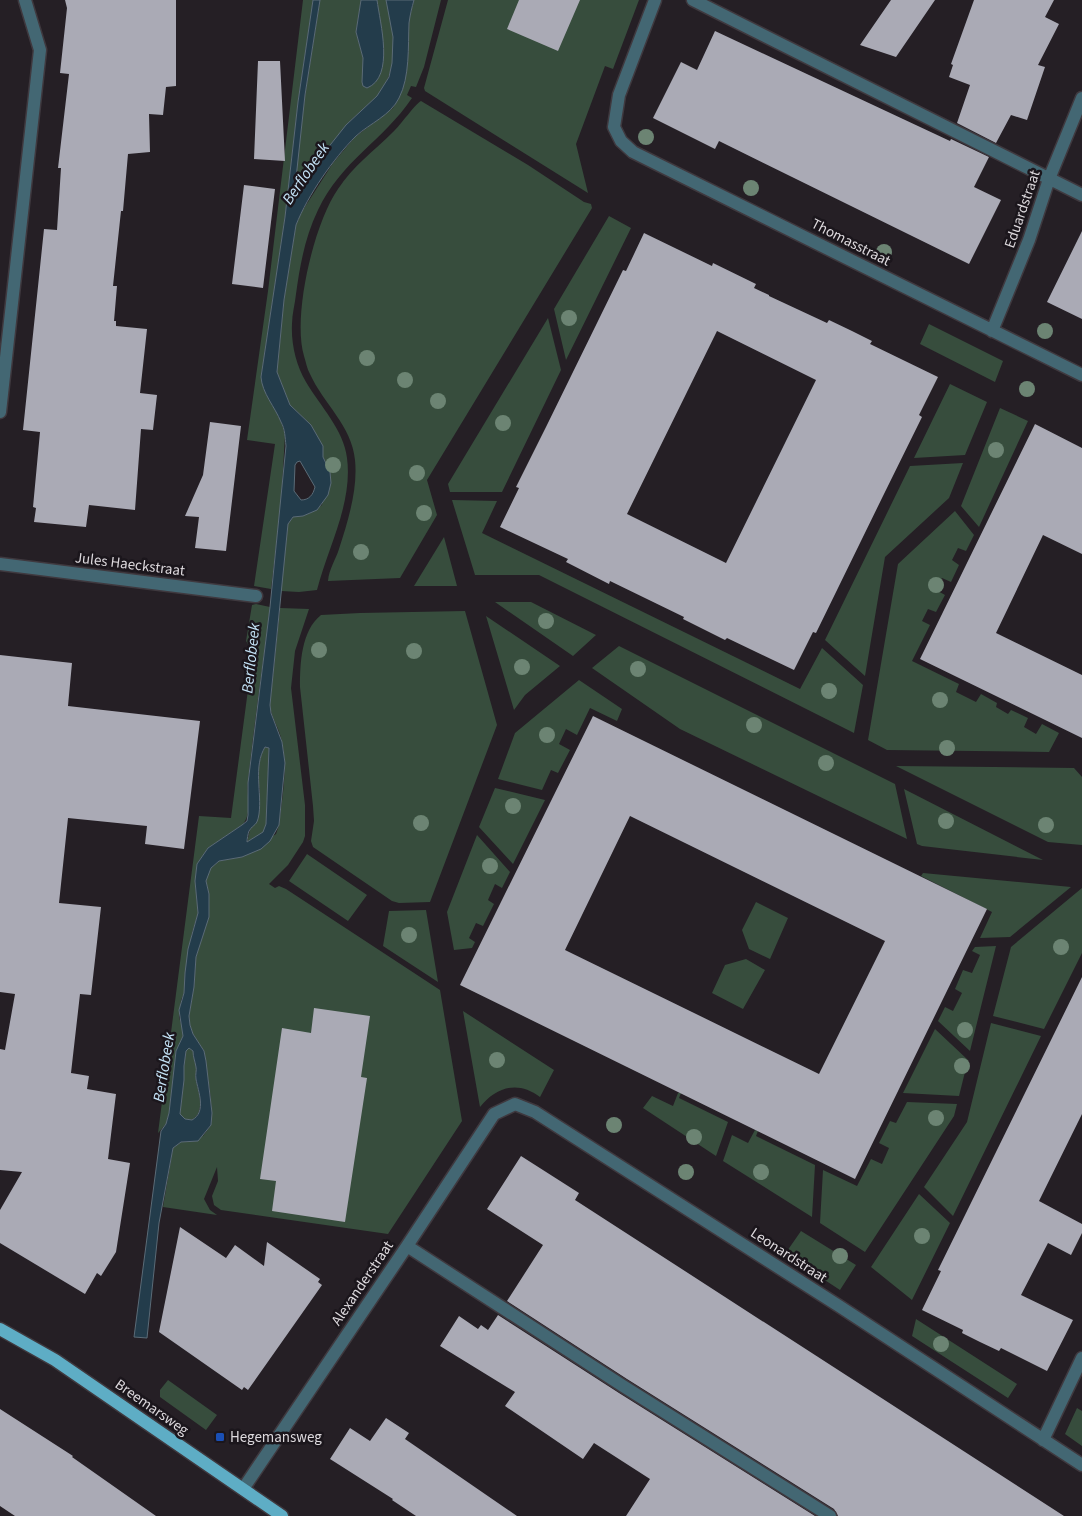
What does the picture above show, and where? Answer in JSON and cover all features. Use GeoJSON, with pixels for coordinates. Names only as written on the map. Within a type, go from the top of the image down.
{"type":"FeatureCollection","features":[{"type":"Feature","properties":{"kind":"main road","name":"Breemarsweg"},"geometry":{"type":"LineString","coordinates":[[0,1330],[55,1360],[282,1516]]}},
{"type":"Feature","properties":{"kind":"street"},"geometry":{"type":"LineString","coordinates":[[0,412],[5,320],[40,50],[25,0]]}},
{"type":"Feature","properties":{"kind":"street","name":"Thomasstraat"},"geometry":{"type":"LineString","coordinates":[[655,0],[619,94],[614,127],[621,141],[633,152],[1082,375]]}},
{"type":"Feature","properties":{"kind":"street"},"geometry":{"type":"LineString","coordinates":[[693,0],[1082,195]]}},
{"type":"Feature","properties":{"kind":"street","name":"Eduardstraat"},"geometry":{"type":"LineString","coordinates":[[992,331],[1029,240],[1049,179],[1082,98]]}},
{"type":"Feature","properties":{"kind":"street","name":"Jules Haeckstraat"},"geometry":{"type":"LineString","coordinates":[[0,564],[256,596]]}},
{"type":"Feature","properties":{"kind":"street","name":"Alexanderstraat"},"geometry":{"type":"LineString","coordinates":[[243,1489],[494,1114],[515,1104]]}},
{"type":"Feature","properties":{"kind":"street","name":"Leonardstraat"},"geometry":{"type":"LineString","coordinates":[[515,1104],[535,1112],[839,1306],[1082,1465]]}},
{"type":"Feature","properties":{"kind":"street"},"geometry":{"type":"LineString","coordinates":[[407,1246],[623,1386],[830,1516]]}},
{"type":"Feature","properties":{"kind":"street"},"geometry":{"type":"LineString","coordinates":[[1043,1440],[1082,1358]]}},
{"type":"Feature","properties":{"kind":"green space"},"geometry":{"type":"Polygon","coordinates":[[[303,0],[313,0],[298,102],[285,217],[261,377],[285,435],[281,504],[271,589],[254,586],[275,444],[247,440],[268,291],[303,0]]]}},
{"type":"Feature","properties":{"kind":"green space"},"geometry":{"type":"Polygon","coordinates":[[[320,0],[361,0],[356,32],[363,58],[363,86],[384,52],[377,0],[386,0],[390,11],[394,36],[393,62],[385,85],[378,95],[338,135],[293,198],[305,95],[320,0]]]}},
{"type":"Feature","properties":{"kind":"green space"},"geometry":{"type":"Polygon","coordinates":[[[414,0],[441,0],[424,67],[416,87],[411,86],[407,95],[412,98],[388,127],[350,164],[327,193],[313,220],[299,272],[292,316],[293,347],[302,375],[331,418],[341,438],[347,458],[348,475],[343,508],[317,590],[281,591],[288,524],[293,517],[310,513],[322,505],[326,463],[323,457],[322,446],[311,425],[290,405],[277,372],[284,300],[296,225],[301,213],[333,163],[355,137],[393,108],[404,85],[409,20],[414,0]]]}},
{"type":"Feature","properties":{"kind":"green space"},"geometry":{"type":"Polygon","coordinates":[[[448,0],[639,0],[613,69],[605,66],[576,144],[588,193],[425,91],[424,88],[448,0]]]}},
{"type":"Feature","properties":{"kind":"green space"},"geometry":{"type":"Polygon","coordinates":[[[421,101],[528,165],[584,202],[591,204],[592,208],[427,480],[437,515],[400,578],[328,581],[352,505],[356,471],[353,448],[349,436],[308,370],[301,339],[303,295],[321,224],[329,204],[338,189],[357,166],[396,129],[421,101]]]}},
{"type":"Feature","properties":{"kind":"green space"},"geometry":{"type":"Polygon","coordinates":[[[609,216],[631,228],[566,360],[554,309],[609,216]]]}},
{"type":"Feature","properties":{"kind":"green space"},"geometry":{"type":"Polygon","coordinates":[[[548,318],[561,370],[502,492],[450,492],[448,484],[548,318]]]}},
{"type":"Feature","properties":{"kind":"green space"},"geometry":{"type":"Polygon","coordinates":[[[929,324],[1003,361],[995,382],[920,344],[929,324]]]}},
{"type":"Feature","properties":{"kind":"green space"},"geometry":{"type":"Polygon","coordinates":[[[950,384],[987,402],[965,455],[914,458],[950,384]]]}},
{"type":"Feature","properties":{"kind":"green space"},"geometry":{"type":"Polygon","coordinates":[[[1000,408],[1028,421],[979,527],[961,506],[1000,408]]]}},
{"type":"Feature","properties":{"kind":"green space"},"geometry":{"type":"Polygon","coordinates":[[[963,463],[949,498],[885,557],[865,676],[825,640],[910,466],[963,463]]]}},
{"type":"Feature","properties":{"kind":"green space"},"geometry":{"type":"Polygon","coordinates":[[[452,500],[497,501],[482,533],[800,689],[822,648],[863,685],[854,733],[539,575],[475,575],[452,500]]]}},
{"type":"Feature","properties":{"kind":"green space"},"geometry":{"type":"Polygon","coordinates":[[[955,511],[974,535],[966,551],[958,548],[952,560],[959,565],[951,582],[942,578],[936,590],[945,595],[936,612],[928,609],[922,621],[930,625],[912,661],[959,684],[956,692],[976,702],[981,694],[997,703],[996,707],[1008,714],[1011,710],[1028,718],[1024,727],[1036,734],[1042,724],[1059,733],[1049,752],[887,750],[868,740],[898,564],[955,511]]]}},
{"type":"Feature","properties":{"kind":"green space"},"geometry":{"type":"Polygon","coordinates":[[[444,537],[457,586],[414,586],[444,537]]]}},
{"type":"Feature","properties":{"kind":"green space"},"geometry":{"type":"Polygon","coordinates":[[[495,602],[531,602],[596,635],[573,656],[495,602]]]}},
{"type":"Feature","properties":{"kind":"green space"},"geometry":{"type":"Polygon","coordinates":[[[252,605],[270,607],[250,760],[247,816],[242,825],[208,848],[197,864],[195,881],[198,913],[192,933],[179,1017],[183,1036],[176,1051],[169,1113],[166,1124],[158,1133],[199,816],[231,818],[253,652],[246,641],[252,605]]]}},
{"type":"Feature","properties":{"kind":"green space"},"geometry":{"type":"Polygon","coordinates":[[[280,608],[309,609],[295,651],[291,688],[305,805],[305,836],[288,865],[269,884],[275,888],[279,886],[286,889],[440,990],[462,1121],[388,1234],[221,1210],[214,1205],[212,1196],[218,1181],[217,1167],[204,1199],[210,1210],[217,1215],[163,1207],[173,1148],[181,1142],[188,1142],[203,1136],[211,1125],[212,1113],[204,1051],[193,1034],[189,1016],[194,987],[196,957],[204,932],[209,894],[206,881],[207,875],[211,868],[219,861],[242,857],[276,834],[279,825],[284,784],[284,752],[270,705],[280,608]]]}},
{"type":"Feature","properties":{"kind":"green space"},"geometry":{"type":"Polygon","coordinates":[[[465,611],[497,725],[430,902],[399,903],[392,901],[313,847],[311,841],[314,821],[313,806],[300,687],[303,648],[309,630],[321,615],[465,611]]]}},
{"type":"Feature","properties":{"kind":"green space"},"geometry":{"type":"Polygon","coordinates":[[[486,616],[560,666],[525,695],[514,710],[486,616]]]}},
{"type":"Feature","properties":{"kind":"green space"},"geometry":{"type":"Polygon","coordinates":[[[619,646],[895,784],[907,839],[680,729],[592,668],[619,646]]]}},
{"type":"Feature","properties":{"kind":"green space"},"geometry":{"type":"Polygon","coordinates":[[[579,680],[622,709],[617,721],[590,708],[577,735],[566,729],[559,744],[570,750],[558,773],[551,770],[542,790],[498,779],[515,733],[579,680]]]}},
{"type":"Feature","properties":{"kind":"green space"},"geometry":{"type":"Polygon","coordinates":[[[265,747],[269,748],[266,824],[264,832],[247,842],[260,791],[259,769],[265,747]]]}},
{"type":"Feature","properties":{"kind":"green space"},"geometry":{"type":"Polygon","coordinates":[[[896,766],[1074,768],[1082,777],[1082,845],[1048,842],[896,766]]]}},
{"type":"Feature","properties":{"kind":"green space"},"geometry":{"type":"Polygon","coordinates":[[[495,788],[545,800],[513,864],[479,827],[495,788]]]}},
{"type":"Feature","properties":{"kind":"green space"},"geometry":{"type":"Polygon","coordinates":[[[904,789],[1043,860],[917,844],[904,789]]]}},
{"type":"Feature","properties":{"kind":"green space"},"geometry":{"type":"Polygon","coordinates":[[[477,835],[510,872],[502,888],[495,884],[488,900],[494,904],[483,926],[476,923],[469,938],[475,942],[472,948],[454,950],[447,912],[477,835]]]}},
{"type":"Feature","properties":{"kind":"green space"},"geometry":{"type":"Polygon","coordinates":[[[307,854],[367,895],[348,921],[289,881],[307,854]]]}},
{"type":"Feature","properties":{"kind":"green space"},"geometry":{"type":"Polygon","coordinates":[[[923,873],[1071,887],[1010,937],[980,938],[992,912],[921,876],[923,873]]]}},
{"type":"Feature","properties":{"kind":"green space"},"geometry":{"type":"Polygon","coordinates":[[[1082,888],[1082,953],[1044,1029],[993,1016],[1011,947],[1082,888]]]}},
{"type":"Feature","properties":{"kind":"green space"},"geometry":{"type":"Polygon","coordinates":[[[756,902],[788,918],[770,959],[749,949],[742,930],[756,902]]]}},
{"type":"Feature","properties":{"kind":"green space"},"geometry":{"type":"Polygon","coordinates":[[[426,910],[438,982],[383,946],[389,911],[426,910]]]}},
{"type":"Feature","properties":{"kind":"green space"},"geometry":{"type":"Polygon","coordinates":[[[996,946],[970,1051],[938,1021],[945,1007],[953,1011],[962,993],[955,989],[963,970],[972,973],[980,955],[972,951],[975,947],[996,946]]]}},
{"type":"Feature","properties":{"kind":"green space"},"geometry":{"type":"Polygon","coordinates":[[[746,959],[765,970],[743,1009],[712,993],[725,965],[746,959]]]}},
{"type":"Feature","properties":{"kind":"green space"},"geometry":{"type":"Polygon","coordinates":[[[463,1011],[554,1070],[540,1097],[524,1089],[508,1088],[493,1095],[480,1107],[463,1011]]]}},
{"type":"Feature","properties":{"kind":"green space"},"geometry":{"type":"Polygon","coordinates":[[[991,1023],[1041,1036],[953,1216],[924,1187],[967,1122],[991,1023]]]}},
{"type":"Feature","properties":{"kind":"green space"},"geometry":{"type":"Polygon","coordinates":[[[935,1029],[968,1060],[959,1096],[903,1093],[935,1029]]]}},
{"type":"Feature","properties":{"kind":"green space"},"geometry":{"type":"Polygon","coordinates":[[[189,1048],[193,1051],[200,1101],[199,1112],[192,1120],[185,1119],[180,1114],[186,1051],[189,1048]]]}},
{"type":"Feature","properties":{"kind":"green space"},"geometry":{"type":"Polygon","coordinates":[[[678,1093],[681,1093],[679,1098],[728,1122],[716,1156],[643,1108],[652,1096],[673,1106],[678,1093]]]}},
{"type":"Feature","properties":{"kind":"green space"},"geometry":{"type":"Polygon","coordinates":[[[907,1102],[957,1104],[954,1116],[865,1252],[820,1223],[823,1170],[857,1186],[871,1159],[882,1164],[889,1148],[879,1143],[890,1121],[896,1123],[907,1102]]]}},
{"type":"Feature","properties":{"kind":"green space"},"geometry":{"type":"Polygon","coordinates":[[[755,1130],[758,1131],[756,1136],[815,1165],[812,1217],[723,1161],[732,1135],[748,1143],[755,1130]]]}},
{"type":"Feature","properties":{"kind":"green space"},"geometry":{"type":"Polygon","coordinates":[[[919,1194],[950,1223],[912,1300],[871,1267],[919,1194]]]}},
{"type":"Feature","properties":{"kind":"green space"},"geometry":{"type":"Polygon","coordinates":[[[801,1231],[856,1265],[840,1290],[785,1254],[801,1231]]]}},
{"type":"Feature","properties":{"kind":"green space"},"geometry":{"type":"Polygon","coordinates":[[[916,1319],[1017,1384],[1008,1398],[912,1336],[916,1319]]]}},
{"type":"Feature","properties":{"kind":"green space"},"geometry":{"type":"Polygon","coordinates":[[[168,1380],[217,1415],[206,1430],[160,1397],[160,1390],[168,1380]]]}},
{"type":"Feature","properties":{"kind":"green space"},"geometry":{"type":"Polygon","coordinates":[[[1077,1408],[1082,1411],[1082,1446],[1065,1434],[1077,1408]]]}},
{"type":"Feature","properties":{"kind":"water"},"geometry":{"type":"Polygon","coordinates":[[[313,0],[320,0],[305,95],[294,197],[346,125],[377,96],[389,77],[392,63],[393,37],[386,0],[414,0],[409,23],[407,71],[403,90],[399,98],[391,109],[356,136],[339,155],[314,190],[296,225],[284,300],[277,372],[290,405],[311,425],[323,446],[323,457],[330,472],[331,483],[328,495],[317,510],[303,516],[293,517],[288,524],[270,705],[271,713],[282,742],[285,763],[279,825],[270,841],[261,849],[242,857],[219,861],[211,868],[206,881],[209,894],[209,917],[196,957],[194,987],[189,1016],[193,1034],[204,1051],[212,1113],[211,1125],[198,1141],[181,1142],[173,1148],[159,1223],[147,1338],[134,1337],[161,1131],[166,1124],[169,1113],[176,1051],[183,1036],[179,1010],[184,993],[188,949],[198,913],[195,881],[197,864],[208,848],[247,821],[248,815],[248,783],[270,607],[286,446],[283,427],[266,394],[261,377],[285,217],[298,102],[313,0]],[[300,461],[295,465],[294,491],[301,500],[310,496],[315,487],[300,461]],[[265,747],[259,763],[259,814],[256,823],[249,831],[247,842],[263,832],[266,824],[269,748],[265,747]],[[189,1048],[186,1051],[180,1114],[185,1119],[192,1120],[199,1112],[200,1101],[193,1051],[189,1048]]]}},
{"type":"Feature","properties":{"kind":"water"},"geometry":{"type":"Polygon","coordinates":[[[361,0],[377,0],[384,48],[381,73],[376,82],[367,88],[363,86],[362,82],[363,58],[356,32],[361,0]]]}},
{"type":"Feature","properties":{"kind":"building"},"geometry":{"type":"Polygon","coordinates":[[[65,0],[176,0],[176,86],[166,87],[163,115],[149,114],[150,152],[128,154],[113,286],[117,286],[114,321],[116,321],[116,326],[147,329],[140,393],[157,395],[153,430],[141,429],[135,510],[89,505],[86,527],[34,522],[36,508],[33,507],[40,432],[23,430],[44,229],[57,230],[61,168],[58,168],[69,74],[60,73],[67,8],[65,0]]]}},
{"type":"Feature","properties":{"kind":"building"},"geometry":{"type":"Polygon","coordinates":[[[519,0],[580,0],[558,51],[507,29],[519,0]]]}},
{"type":"Feature","properties":{"kind":"building"},"geometry":{"type":"Polygon","coordinates":[[[891,0],[935,0],[896,57],[860,45],[891,0]]]}},
{"type":"Feature","properties":{"kind":"building"},"geometry":{"type":"Polygon","coordinates":[[[974,0],[1054,0],[1045,17],[1059,24],[1038,65],[1045,67],[1027,120],[1011,115],[996,143],[957,123],[970,85],[949,77],[953,65],[951,64],[974,0]]]}},
{"type":"Feature","properties":{"kind":"building"},"geometry":{"type":"Polygon","coordinates":[[[715,31],[950,141],[951,139],[989,157],[974,187],[1001,200],[969,264],[719,141],[715,149],[653,118],[681,62],[697,70],[715,31]]]}},
{"type":"Feature","properties":{"kind":"building"},"geometry":{"type":"Polygon","coordinates":[[[258,61],[280,61],[285,161],[254,159],[258,61]]]}},
{"type":"Feature","properties":{"kind":"building"},"geometry":{"type":"Polygon","coordinates":[[[244,185],[275,189],[263,288],[232,284],[244,185]]]}},
{"type":"Feature","properties":{"kind":"building"},"geometry":{"type":"Polygon","coordinates":[[[1082,231],[1082,319],[1047,302],[1082,231]]]}},
{"type":"Feature","properties":{"kind":"building"},"geometry":{"type":"Polygon","coordinates":[[[644,233],[712,266],[713,263],[756,284],[754,288],[769,296],[827,323],[829,320],[852,331],[872,341],[870,344],[938,377],[919,415],[922,417],[816,633],[813,632],[794,670],[727,638],[725,640],[683,619],[684,617],[610,581],[609,584],[566,562],[568,559],[500,527],[519,488],[516,487],[623,270],[626,271],[644,233]],[[717,331],[627,514],[726,563],[816,380],[717,331]]]}},
{"type":"Feature","properties":{"kind":"building"},"geometry":{"type":"Polygon","coordinates":[[[210,422],[241,426],[226,551],[195,548],[199,517],[185,516],[203,475],[210,422]]]}},
{"type":"Feature","properties":{"kind":"building"},"geometry":{"type":"Polygon","coordinates":[[[1035,424],[1082,448],[1082,554],[1043,535],[996,633],[1082,675],[1082,738],[920,659],[1035,424]]]}},
{"type":"Feature","properties":{"kind":"building"},"geometry":{"type":"Polygon","coordinates":[[[0,655],[72,663],[68,706],[200,721],[184,849],[145,844],[147,826],[68,818],[59,903],[101,907],[91,995],[80,994],[71,1073],[89,1076],[87,1089],[116,1094],[108,1159],[130,1163],[116,1252],[101,1276],[97,1273],[85,1294],[0,1243],[0,1210],[22,1172],[0,1170],[0,1049],[5,1050],[15,994],[0,992],[0,655]]]}},
{"type":"Feature","properties":{"kind":"building"},"geometry":{"type":"Polygon","coordinates":[[[593,716],[987,909],[855,1179],[460,985],[593,716]],[[630,816],[565,950],[819,1074],[885,941],[630,816]]]}},
{"type":"Feature","properties":{"kind":"building"},"geometry":{"type":"Polygon","coordinates":[[[1082,977],[1082,1114],[1039,1201],[1082,1224],[1082,1233],[1071,1255],[1048,1243],[1021,1295],[1073,1320],[1047,1371],[1001,1348],[999,1351],[980,1342],[962,1333],[963,1330],[922,1310],[941,1271],[938,1270],[1082,977]]]}},
{"type":"Feature","properties":{"kind":"building"},"geometry":{"type":"Polygon","coordinates":[[[314,1008],[370,1016],[361,1077],[367,1078],[345,1222],[272,1211],[276,1181],[260,1179],[282,1028],[311,1033],[314,1008]]]}},
{"type":"Feature","properties":{"kind":"building"},"geometry":{"type":"Polygon","coordinates":[[[521,1156],[579,1193],[575,1200],[1064,1516],[838,1516],[834,1509],[507,1301],[543,1245],[487,1209],[521,1156]]]}},
{"type":"Feature","properties":{"kind":"building"},"geometry":{"type":"Polygon","coordinates":[[[180,1227],[226,1258],[235,1245],[264,1266],[267,1242],[320,1279],[318,1282],[322,1285],[248,1390],[244,1387],[242,1390],[159,1332],[180,1227]]]}},
{"type":"Feature","properties":{"kind":"building"},"geometry":{"type":"Polygon","coordinates":[[[498,1315],[815,1516],[626,1516],[650,1479],[594,1443],[583,1459],[505,1406],[515,1392],[440,1346],[459,1316],[478,1329],[481,1325],[488,1330],[498,1315]]]}},
{"type":"Feature","properties":{"kind":"building"},"geometry":{"type":"Polygon","coordinates":[[[0,1409],[73,1456],[156,1516],[15,1516],[0,1506],[0,1409]]]}},
{"type":"Feature","properties":{"kind":"building"},"geometry":{"type":"Polygon","coordinates":[[[386,1418],[409,1433],[405,1439],[517,1516],[416,1516],[330,1459],[350,1428],[370,1441],[386,1418]]]}},
{"type":"Feature","properties":{"kind":"place","name":"Hegemansweg"},"geometry":{"type":"Point","coordinates":[220,1437]}},
{"type":"Feature","properties":{"kind":"water label","name":"Berflobeek"},"geometry":{"type":"Point","coordinates":[305,173]}},
{"type":"Feature","properties":{"kind":"water label","name":"Berflobeek"},"geometry":{"type":"Point","coordinates":[250,658]}},
{"type":"Feature","properties":{"kind":"water label","name":"Berflobeek"},"geometry":{"type":"Point","coordinates":[163,1067]}}]}
